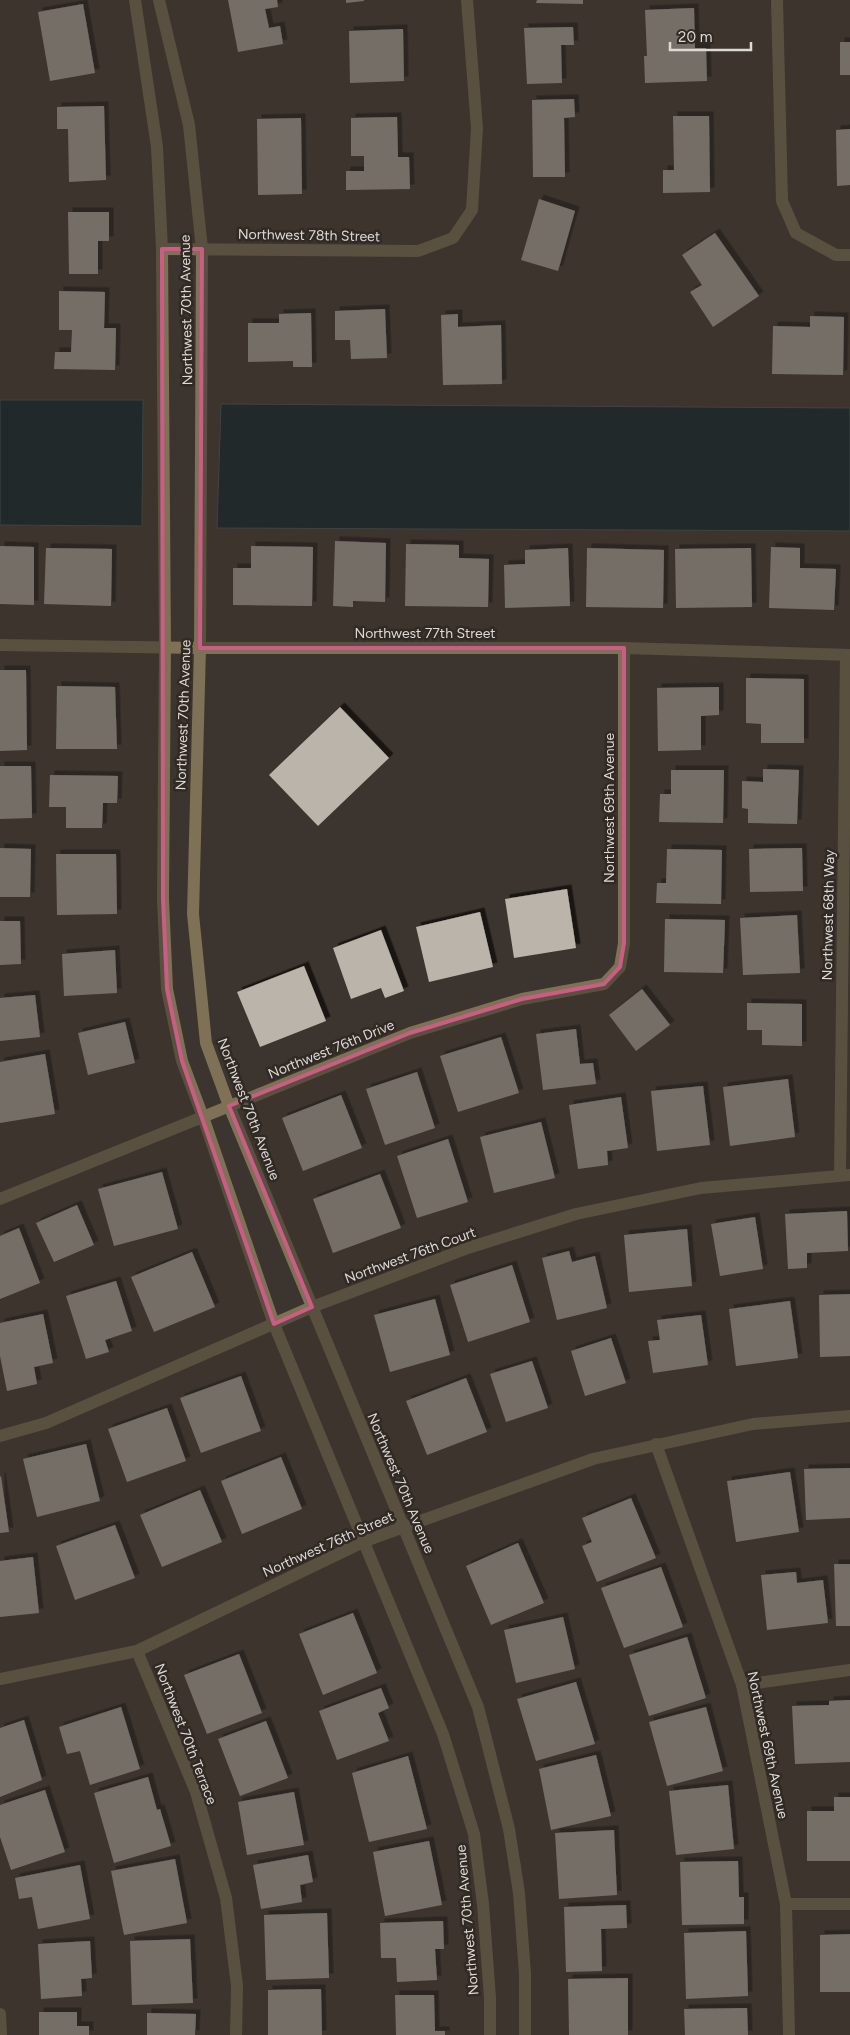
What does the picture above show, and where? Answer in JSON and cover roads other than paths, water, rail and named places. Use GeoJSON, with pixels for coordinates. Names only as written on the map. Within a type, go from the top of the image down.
{"type":"FeatureCollection","features":[{"type":"Feature","properties":{"kind":"street","name":"Northwest 70th Avenue"},"geometry":{"type":"LineString","coordinates":[[135,0],[157,147],[162,249],[164,647],[162,899],[167,989],[182,1061],[274,1324],[443,1734],[474,1834],[484,1914],[490,1998],[490,2035]]}},
{"type":"Feature","properties":{"kind":"street","name":"Northwest 70th Avenue"},"geometry":{"type":"LineString","coordinates":[[159,0],[189,125],[202,249],[200,648],[193,914],[206,1043],[229,1106],[478,1707],[510,1829],[520,1902],[525,1974],[525,2035]]}},
{"type":"Feature","properties":{"kind":"street","name":"Northwest 78th Street"},"geometry":{"type":"LineString","coordinates":[[162,249],[418,251],[453,238],[472,210],[477,128],[467,0]]}},
{"type":"Feature","properties":{"kind":"street"},"geometry":{"type":"LineString","coordinates":[[777,0],[782,201],[796,233],[836,255],[850,255]]}},
{"type":"Feature","properties":{"kind":"street","name":"Northwest 77th Street"},"geometry":{"type":"LineString","coordinates":[[0,645],[200,648],[624,648],[848,655]]}},
{"type":"Feature","properties":{"kind":"street","name":"Northwest 69th Avenue"},"geometry":{"type":"LineString","coordinates":[[620,966],[624,943],[624,648]]}},
{"type":"Feature","properties":{"kind":"street","name":"Northwest 68th Way"},"geometry":{"type":"LineString","coordinates":[[845,1175],[848,655]]}},
{"type":"Feature","properties":{"kind":"street","name":"Northwest 76th Drive"},"geometry":{"type":"LineString","coordinates":[[0,1199],[410,1033],[522,999],[604,984],[620,966]]}},
{"type":"Feature","properties":{"kind":"street","name":"Northwest 76th Court"},"geometry":{"type":"LineString","coordinates":[[0,1436],[46,1423],[312,1306],[468,1248],[576,1214],[701,1188],[845,1175]]}},
{"type":"Feature","properties":{"kind":"street","name":"Northwest 76th Street"},"geometry":{"type":"LineString","coordinates":[[0,1679],[137,1650],[365,1541],[593,1459],[753,1424],[850,1416]]}},
{"type":"Feature","properties":{"kind":"street","name":"Northwest 69th Avenue"},"geometry":{"type":"LineString","coordinates":[[656,1444],[742,1685],[786,1904],[789,2035]]}},
{"type":"Feature","properties":{"kind":"street","name":"Northwest 70th Terrace"},"geometry":{"type":"LineString","coordinates":[[137,1650],[196,1792],[226,1898],[237,1986],[236,2035]]}},
{"type":"Feature","properties":{"kind":"street"},"geometry":{"type":"LineString","coordinates":[[742,1685],[850,1670]]}},
{"type":"Feature","properties":{"kind":"street"},"geometry":{"type":"LineString","coordinates":[[786,1904],[850,1904]]}},
{"type":"Feature","properties":{"kind":"street"},"geometry":{"type":"LineString","coordinates":[[0,2014],[1,2035]]}},
{"type":"Feature","properties":{"kind":"water"},"geometry":{"type":"Polygon","coordinates":[[[0,400],[143,400],[142,526],[0,525],[0,400]]]}},
{"type":"Feature","properties":{"kind":"water"},"geometry":{"type":"Polygon","coordinates":[[[221,404],[850,408],[850,531],[217,528],[221,404]]]}}]}
